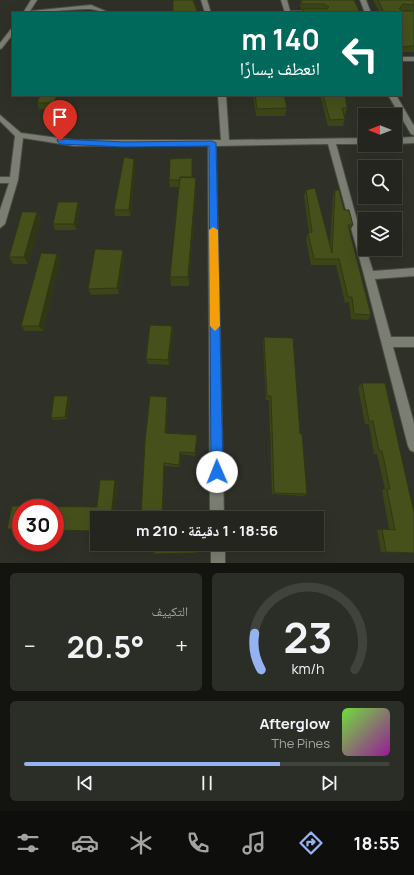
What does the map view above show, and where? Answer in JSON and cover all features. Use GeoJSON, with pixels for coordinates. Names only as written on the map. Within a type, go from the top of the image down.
{"type":"FeatureCollection","features":[{"type":"Feature","properties":{"kind":"street"},"geometry":{"type":"LineString","coordinates":[[28,12],[34,0]]}},
{"type":"Feature","properties":{"kind":"street"},"geometry":{"type":"LineString","coordinates":[[204,0],[208,12]]}},
{"type":"Feature","properties":{"kind":"street"},"geometry":{"type":"LineString","coordinates":[[284,0],[288,12]]}},
{"type":"Feature","properties":{"kind":"street"},"geometry":{"type":"LineString","coordinates":[[363,0],[368,12]]}},
{"type":"Feature","properties":{"kind":"street"},"geometry":{"type":"LineString","coordinates":[[38,12],[91,7],[104,12]]}},
{"type":"Feature","properties":{"kind":"street"},"geometry":{"type":"LineString","coordinates":[[0,47],[12,31]]}},
{"type":"Feature","properties":{"kind":"street"},"geometry":{"type":"LineString","coordinates":[[402,59],[414,59]]}},
{"type":"Feature","properties":{"kind":"street"},"geometry":{"type":"LineString","coordinates":[[222,96],[226,143]]}},
{"type":"Feature","properties":{"kind":"street"},"geometry":{"type":"LineString","coordinates":[[393,96],[414,132]]}},
{"type":"Feature","properties":{"kind":"street"},"geometry":{"type":"LineString","coordinates":[[0,117],[19,135],[74,143],[358,141]]}},
{"type":"Feature","properties":{"kind":"street"},"geometry":{"type":"LineString","coordinates":[[0,224],[14,180],[19,135]]}},
{"type":"Feature","properties":{"kind":"street"},"geometry":{"type":"LineString","coordinates":[[402,141],[414,140]]}},
{"type":"Feature","properties":{"kind":"street"},"geometry":{"type":"LineString","coordinates":[[331,142],[369,274],[414,446]]}},
{"type":"Feature","properties":{"kind":"street"},"geometry":{"type":"LineString","coordinates":[[212,143],[217,511]]}},
{"type":"Feature","properties":{"kind":"street"},"geometry":{"type":"LineString","coordinates":[[0,180],[14,180]]}},
{"type":"Feature","properties":{"kind":"street"},"geometry":{"type":"LineString","coordinates":[[369,274],[414,272]]}},
{"type":"Feature","properties":{"kind":"street"},"geometry":{"type":"LineString","coordinates":[[386,342],[414,342]]}},
{"type":"Feature","properties":{"kind":"street"},"geometry":{"type":"LineString","coordinates":[[218,551],[218,563]]}},
{"type":"Feature","properties":{"kind":"building"},"geometry":{"type":"Polygon","coordinates":[[[173,0],[193,0],[198,12],[173,12],[173,0]]]}},
{"type":"Feature","properties":{"kind":"building"},"geometry":{"type":"Polygon","coordinates":[[[301,0],[354,0],[360,12],[303,12],[303,9],[327,9],[329,7],[324,4],[302,4],[301,0]]]}},
{"type":"Feature","properties":{"kind":"building"},"geometry":{"type":"Polygon","coordinates":[[[378,0],[414,0],[414,5],[403,4],[399,9],[403,11],[414,11],[414,46],[402,47],[402,12],[384,12],[378,0]]]}},
{"type":"Feature","properties":{"kind":"building"},"geometry":{"type":"Polygon","coordinates":[[[40,96],[57,96],[54,103],[37,103],[40,96]]]}},
{"type":"Feature","properties":{"kind":"building"},"geometry":{"type":"Polygon","coordinates":[[[255,96],[284,96],[287,108],[257,109],[255,96]]]}},
{"type":"Feature","properties":{"kind":"building"},"geometry":{"type":"Polygon","coordinates":[[[323,96],[345,96],[347,108],[342,108],[345,119],[330,120],[323,96]]]}},
{"type":"Feature","properties":{"kind":"building"},"geometry":{"type":"Polygon","coordinates":[[[124,157],[134,159],[129,210],[114,210],[124,157]]]}},
{"type":"Feature","properties":{"kind":"building"},"geometry":{"type":"Polygon","coordinates":[[[192,158],[192,177],[180,177],[180,180],[169,180],[170,159],[192,158]]]}},
{"type":"Feature","properties":{"kind":"building"},"geometry":{"type":"Polygon","coordinates":[[[180,177],[196,178],[188,277],[170,277],[180,177]]]}},
{"type":"Feature","properties":{"kind":"building"},"geometry":{"type":"Polygon","coordinates":[[[315,188],[332,253],[335,190],[339,190],[344,210],[349,210],[353,225],[348,225],[371,315],[354,314],[352,297],[348,297],[339,259],[314,259],[308,233],[312,232],[306,190],[315,188]]]}},
{"type":"Feature","properties":{"kind":"building"},"geometry":{"type":"Polygon","coordinates":[[[58,202],[78,202],[74,224],[53,224],[58,202]]]}},
{"type":"Feature","properties":{"kind":"building"},"geometry":{"type":"Polygon","coordinates":[[[22,212],[37,212],[24,257],[9,257],[22,212]]]}},
{"type":"Feature","properties":{"kind":"building"},"geometry":{"type":"Polygon","coordinates":[[[95,249],[123,250],[117,288],[88,289],[95,249]]]}},
{"type":"Feature","properties":{"kind":"building"},"geometry":{"type":"Polygon","coordinates":[[[41,253],[57,254],[39,326],[21,326],[41,253]]]}},
{"type":"Feature","properties":{"kind":"building"},"geometry":{"type":"Polygon","coordinates":[[[150,325],[172,326],[168,360],[146,359],[150,325]]]}},
{"type":"Feature","properties":{"kind":"building"},"geometry":{"type":"Polygon","coordinates":[[[264,337],[293,338],[300,434],[302,434],[307,494],[274,493],[271,396],[267,396],[264,337]]]}},
{"type":"Feature","properties":{"kind":"building"},"geometry":{"type":"Polygon","coordinates":[[[362,383],[385,383],[414,513],[414,553],[386,552],[382,529],[395,530],[387,489],[390,489],[382,451],[379,451],[373,421],[369,421],[362,383]]]}},
{"type":"Feature","properties":{"kind":"building"},"geometry":{"type":"Polygon","coordinates":[[[54,396],[68,396],[65,417],[51,418],[54,396]]]}},
{"type":"Feature","properties":{"kind":"building"},"geometry":{"type":"Polygon","coordinates":[[[150,396],[167,397],[165,433],[197,435],[195,453],[180,452],[179,465],[164,463],[162,511],[141,511],[145,441],[150,396]]]}},
{"type":"Feature","properties":{"kind":"building"},"geometry":{"type":"Polygon","coordinates":[[[100,480],[115,480],[112,511],[90,511],[90,531],[64,530],[64,507],[97,507],[100,480]]]}},
{"type":"Feature","properties":{"kind":"building"},"geometry":{"type":"Polygon","coordinates":[[[12,506],[12,529],[7,529],[12,506]]]}},
{"type":"Feature","properties":{"kind":"building"},"geometry":{"type":"Polygon","coordinates":[[[154,551],[196,551],[196,553],[154,554],[154,551]]]}},
{"type":"Feature","properties":{"kind":"slow traffic"},"geometry":{"type":"LineString","coordinates":[[213,230],[215,326]]}},
{"type":"Feature","properties":{"kind":"route"},"geometry":{"type":"LineString","coordinates":[[60,141],[74,143],[124,144],[212,143],[217,472]]}}]}
